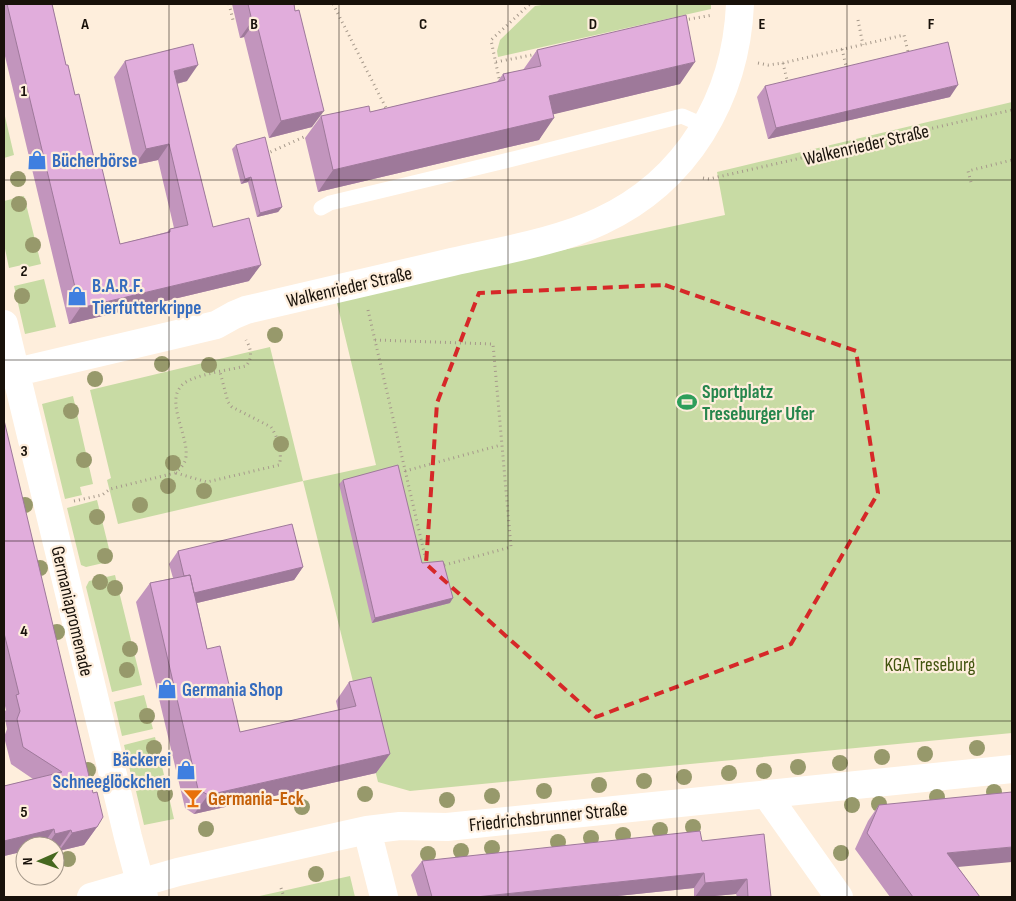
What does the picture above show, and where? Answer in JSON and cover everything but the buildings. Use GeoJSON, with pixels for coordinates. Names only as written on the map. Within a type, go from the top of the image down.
{"type":"FeatureCollection","features":[{"type":"Feature","properties":{"kind":"street","name":"Walkenrieder Straße"},"geometry":{"type":"LineString","coordinates":[[10,374],[216,325],[246,310],[544,240],[600,222],[650,192],[678,165],[705,126],[717,104],[726,80],[737,34],[728,9]]}},
{"type":"Feature","properties":{"kind":"street","name":"Germaniapromenade"},"geometry":{"type":"LineString","coordinates":[[4,324],[10,374],[142,890]]}},
{"type":"Feature","properties":{"kind":"street","name":"Friedrichsbrunner Straße"},"geometry":{"type":"LineString","coordinates":[[91,897],[142,890],[178,872],[367,830],[400,826],[446,826],[1012,769]]}},
{"type":"Feature","properties":{"kind":"street"},"geometry":{"type":"LineString","coordinates":[[766,794],[839,897]]}},
{"type":"Feature","properties":{"kind":"street"},"geometry":{"type":"LineString","coordinates":[[367,830],[384,897]]}},
{"type":"Feature","properties":{"kind":"lane"},"geometry":{"type":"LineString","coordinates":[[321,208],[330,203],[682,116],[705,126]]}},
{"type":"Feature","properties":{"kind":"path"},"geometry":{"type":"LineString","coordinates":[[229,4],[233,20]]}},
{"type":"Feature","properties":{"kind":"path"},"geometry":{"type":"LineString","coordinates":[[332,4],[388,112]]}},
{"type":"Feature","properties":{"kind":"path"},"geometry":{"type":"LineString","coordinates":[[502,91],[492,40],[530,4]]}},
{"type":"Feature","properties":{"kind":"path"},"geometry":{"type":"LineString","coordinates":[[680,21],[728,9]]}},
{"type":"Feature","properties":{"kind":"path"},"geometry":{"type":"LineString","coordinates":[[858,20],[863,45]]}},
{"type":"Feature","properties":{"kind":"path"},"geometry":{"type":"LineString","coordinates":[[754,62],[768,65],[783,63],[904,35],[910,61]]}},
{"type":"Feature","properties":{"kind":"path"},"geometry":{"type":"LineString","coordinates":[[842,49],[848,75]]}},
{"type":"Feature","properties":{"kind":"path"},"geometry":{"type":"LineString","coordinates":[[496,62],[546,52]]}},
{"type":"Feature","properties":{"kind":"path"},"geometry":{"type":"LineString","coordinates":[[783,63],[789,89]]}},
{"type":"Feature","properties":{"kind":"path"},"geometry":{"type":"LineString","coordinates":[[491,86],[500,83]]}},
{"type":"Feature","properties":{"kind":"path"},"geometry":{"type":"LineString","coordinates":[[380,114],[396,110]]}},
{"type":"Feature","properties":{"kind":"path","name":"Walkenrieder Straße"},"geometry":{"type":"LineString","coordinates":[[719,177],[1012,110]]}},
{"type":"Feature","properties":{"kind":"path"},"geometry":{"type":"LineString","coordinates":[[266,154],[306,136]]}},
{"type":"Feature","properties":{"kind":"path"},"geometry":{"type":"LineString","coordinates":[[971,182],[968,171],[1012,160]]}},
{"type":"Feature","properties":{"kind":"path"},"geometry":{"type":"LineString","coordinates":[[361,283],[428,570]]}},
{"type":"Feature","properties":{"kind":"path"},"geometry":{"type":"LineString","coordinates":[[176,473],[185,462],[187,453],[176,406],[178,390],[189,380],[246,366],[250,361],[249,346],[239,330],[234,315]]}},
{"type":"Feature","properties":{"kind":"path"},"geometry":{"type":"LineString","coordinates":[[375,340],[493,344],[511,547],[436,567]]}},
{"type":"Feature","properties":{"kind":"path"},"geometry":{"type":"LineString","coordinates":[[102,495],[110,489],[176,473],[207,482],[279,465],[281,457],[271,427],[232,407],[228,402],[220,372]]}},
{"type":"Feature","properties":{"kind":"path"},"geometry":{"type":"LineString","coordinates":[[405,471],[502,445]]}},
{"type":"Feature","properties":{"kind":"path"},"geometry":{"type":"LineString","coordinates":[[281,888],[284,897]]}},
{"type":"Feature","properties":{"kind":"highlighted area"},"geometry":{"type":"Polygon","coordinates":[[[665,285],[856,351],[878,493],[791,644],[596,717],[426,564],[437,403],[479,293],[665,285]]]}},
{"type":"Feature","properties":{"kind":"green space"},"geometry":{"type":"Polygon","coordinates":[[[548,4],[711,4],[711,9],[498,57],[497,51],[500,40],[535,6],[548,4]]]}},
{"type":"Feature","properties":{"kind":"green space","name":"Sportplatz Treseburger Ufer"},"geometry":{"type":"Polygon","coordinates":[[[1012,102],[1012,733],[410,791],[378,782],[303,481],[376,465],[336,299],[725,215],[717,172],[1012,102]]]}},
{"type":"Feature","properties":{"kind":"green space"},"geometry":{"type":"Polygon","coordinates":[[[4,112],[14,155],[4,158],[4,112]]]}},
{"type":"Feature","properties":{"kind":"green space"},"geometry":{"type":"Polygon","coordinates":[[[24,196],[41,264],[24,268],[22,265],[9,268],[4,244],[4,201],[24,196]]]}},
{"type":"Feature","properties":{"kind":"green space"},"geometry":{"type":"Polygon","coordinates":[[[44,279],[56,327],[25,334],[14,286],[44,279]]]}},
{"type":"Feature","properties":{"kind":"green space"},"geometry":{"type":"Polygon","coordinates":[[[270,347],[303,481],[118,524],[107,480],[111,478],[90,390],[270,347]]]}},
{"type":"Feature","properties":{"kind":"green space"},"geometry":{"type":"Polygon","coordinates":[[[73,396],[93,484],[80,487],[82,495],[65,499],[42,404],[73,396]]]}},
{"type":"Feature","properties":{"kind":"green space"},"geometry":{"type":"Polygon","coordinates":[[[97,500],[112,561],[86,567],[81,565],[67,508],[97,500]]]}},
{"type":"Feature","properties":{"kind":"green space"},"geometry":{"type":"Polygon","coordinates":[[[115,575],[142,685],[112,692],[86,587],[89,581],[115,575]]]}},
{"type":"Feature","properties":{"kind":"green space"},"geometry":{"type":"Polygon","coordinates":[[[144,695],[153,729],[122,736],[114,702],[144,695]]]}},
{"type":"Feature","properties":{"kind":"green space"},"geometry":{"type":"Polygon","coordinates":[[[155,737],[164,775],[133,783],[124,745],[155,737]]]}},
{"type":"Feature","properties":{"kind":"green space"},"geometry":{"type":"Polygon","coordinates":[[[166,784],[174,819],[144,825],[136,791],[166,784]]]}},
{"type":"Feature","properties":{"kind":"green space"},"geometry":{"type":"Polygon","coordinates":[[[350,876],[355,897],[255,897],[350,876]]]}},
{"type":"Feature","properties":{"kind":"place","name":"Bücherbörse"},"geometry":{"type":"Point","coordinates":[37,160]}},
{"type":"Feature","properties":{"kind":"place","name":"B.A.R.F. Tierfutterkrippe"},"geometry":{"type":"Point","coordinates":[77,296]}},
{"type":"Feature","properties":{"kind":"place","name":"Sportplatz Treseburger Ufer"},"geometry":{"type":"Point","coordinates":[687,402]}},
{"type":"Feature","properties":{"kind":"place","name":"Germania Shop"},"geometry":{"type":"Point","coordinates":[167,689]}},
{"type":"Feature","properties":{"kind":"place","name":"Bäckerei Schneeglöckchen"},"geometry":{"type":"Point","coordinates":[186,770]}},
{"type":"Feature","properties":{"kind":"place","name":"Germania-Eck"},"geometry":{"type":"Point","coordinates":[193,798]}},
{"type":"Feature","properties":{"kind":"park label","name":"KGA Treseburg"},"geometry":{"type":"Point","coordinates":[930,664]}}]}
